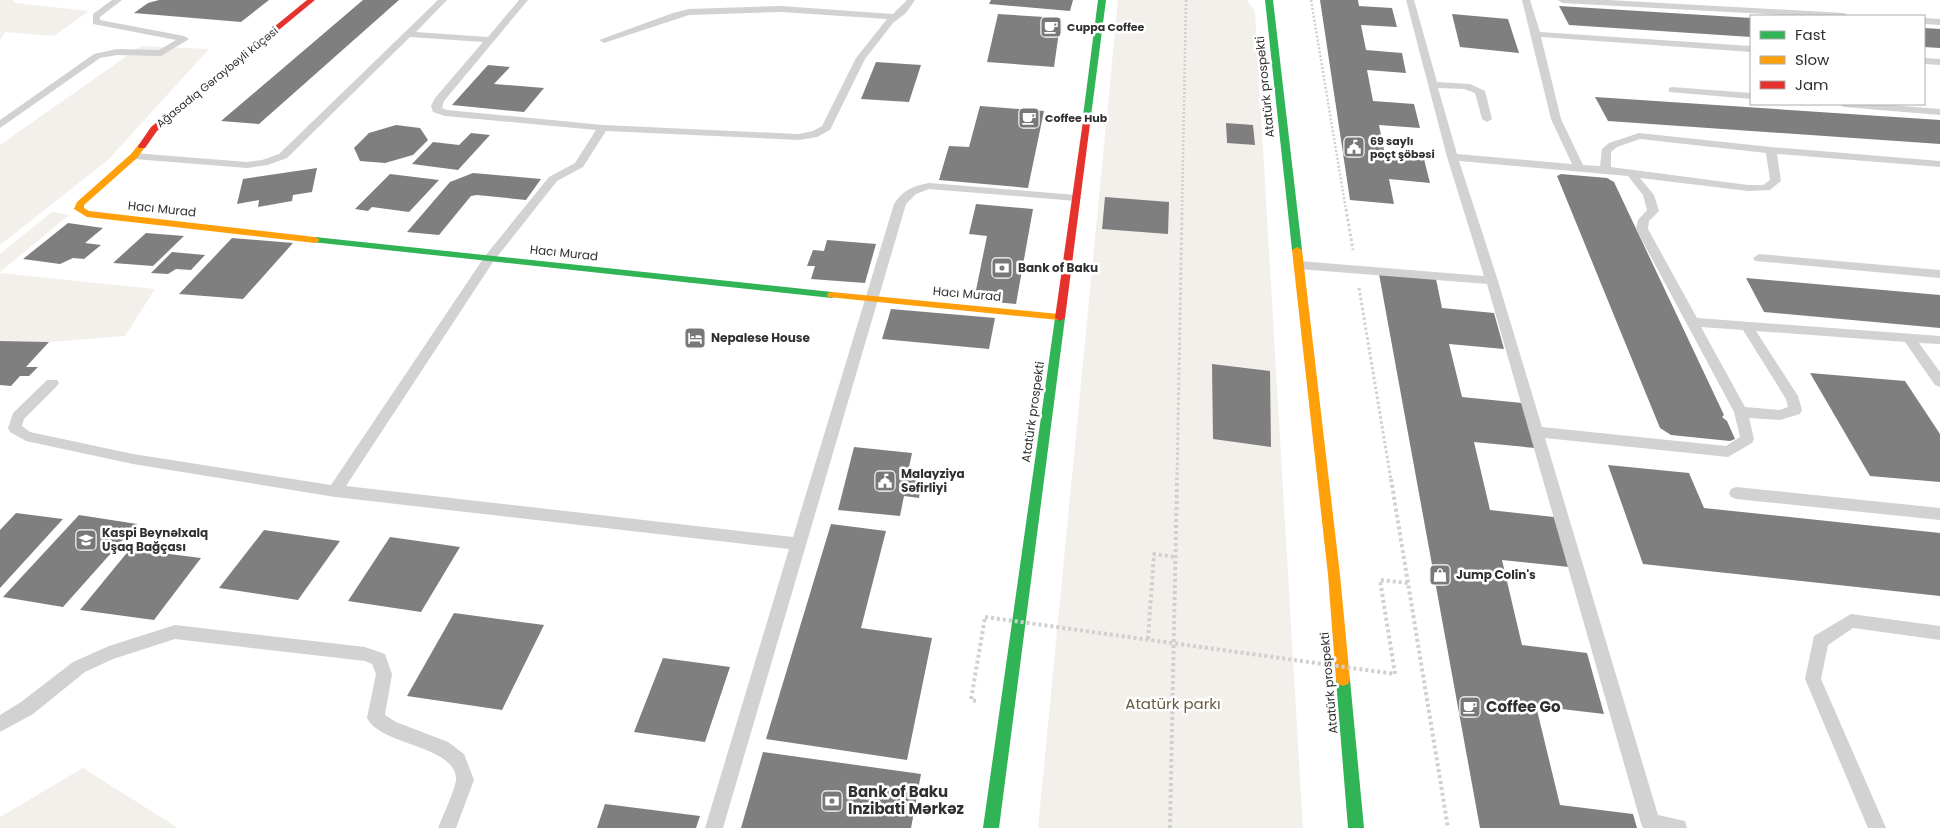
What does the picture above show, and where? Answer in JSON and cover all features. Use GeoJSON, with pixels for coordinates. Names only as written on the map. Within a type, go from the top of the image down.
{"type":"FeatureCollection","features":[{"type":"Feature","properties":{"kind":"main road","name":"Ağasadıq Gəraybəyli küçəsi"},"geometry":{"type":"LineString","coordinates":[[84,200],[134,156],[154,129],[311,0]]}},
{"type":"Feature","properties":{"kind":"main road","name":"Atatürk prospekti"},"geometry":{"type":"LineString","coordinates":[[991,828],[1102,0]]}},
{"type":"Feature","properties":{"kind":"main road"},"geometry":{"type":"LineString","coordinates":[[1260,0],[1270,5]]}},
{"type":"Feature","properties":{"kind":"main road","name":"Atatürk prospekti"},"geometry":{"type":"LineString","coordinates":[[1270,5],[1334,575],[1356,828]]}},
{"type":"Feature","properties":{"kind":"main road","name":"Hacı Murad"},"geometry":{"type":"LineString","coordinates":[[84,200],[79,209],[87,214],[489,260],[1059,317]]}},
{"type":"Feature","properties":{"kind":"lane"},"geometry":{"type":"LineString","coordinates":[[0,126],[97,56],[117,52],[162,53],[184,39],[96,22],[96,16],[118,0]]}},
{"type":"Feature","properties":{"kind":"lane"},"geometry":{"type":"LineString","coordinates":[[134,156],[247,165],[274,160],[287,153],[443,0]]}},
{"type":"Feature","properties":{"kind":"lane"},"geometry":{"type":"LineString","coordinates":[[524,0],[439,100],[436,106],[437,110],[445,113],[603,128],[799,137],[820,132],[829,123],[861,58],[911,0]]}},
{"type":"Feature","properties":{"kind":"lane"},"geometry":{"type":"LineString","coordinates":[[1410,0],[1452,157],[1492,280],[1651,825],[1678,828]]}},
{"type":"Feature","properties":{"kind":"lane"},"geometry":{"type":"LineString","coordinates":[[1526,0],[1556,119],[1579,168]]}},
{"type":"Feature","properties":{"kind":"lane"},"geometry":{"type":"LineString","coordinates":[[1562,0],[1633,2],[1828,15]]}},
{"type":"Feature","properties":{"kind":"lane"},"geometry":{"type":"LineString","coordinates":[[1769,0],[1778,12]]}},
{"type":"Feature","properties":{"kind":"lane"},"geometry":{"type":"LineString","coordinates":[[604,40],[676,14],[688,12],[781,9],[895,17]]}},
{"type":"Feature","properties":{"kind":"lane"},"geometry":{"type":"LineString","coordinates":[[1925,21],[1940,22]]}},
{"type":"Feature","properties":{"kind":"lane"},"geometry":{"type":"LineString","coordinates":[[408,34],[489,40]]}},
{"type":"Feature","properties":{"kind":"lane"},"geometry":{"type":"LineString","coordinates":[[1536,34],[1750,49]]}},
{"type":"Feature","properties":{"kind":"lane"},"geometry":{"type":"LineString","coordinates":[[1925,61],[1940,62]]}},
{"type":"Feature","properties":{"kind":"lane"},"geometry":{"type":"LineString","coordinates":[[1433,85],[1470,87],[1480,91],[1487,119]]}},
{"type":"Feature","properties":{"kind":"lane"},"geometry":{"type":"LineString","coordinates":[[1672,90],[1750,96]]}},
{"type":"Feature","properties":{"kind":"lane"},"geometry":{"type":"LineString","coordinates":[[1856,105],[1940,112]]}},
{"type":"Feature","properties":{"kind":"lane"},"geometry":{"type":"LineString","coordinates":[[335,491],[489,260],[553,179],[579,165],[603,128]]}},
{"type":"Feature","properties":{"kind":"lane"},"geometry":{"type":"LineString","coordinates":[[1605,170],[1606,151],[1613,145],[1639,136],[1771,150],[1940,164]]}},
{"type":"Feature","properties":{"kind":"lane"},"geometry":{"type":"LineString","coordinates":[[1452,157],[1605,170],[1748,188],[1766,188],[1776,181],[1771,150]]}},
{"type":"Feature","properties":{"kind":"lane"},"geometry":{"type":"LineString","coordinates":[[1536,432],[1728,452],[1747,439],[1741,412],[1642,228],[1644,220],[1653,211],[1648,195],[1631,173]]}},
{"type":"Feature","properties":{"kind":"lane"},"geometry":{"type":"LineString","coordinates":[[714,828],[800,544],[870,299],[900,204],[905,194],[929,186],[1076,198]]}},
{"type":"Feature","properties":{"kind":"lane"},"geometry":{"type":"LineString","coordinates":[[1759,258],[1940,274]]}},
{"type":"Feature","properties":{"kind":"lane"},"geometry":{"type":"LineString","coordinates":[[1299,265],[1492,280]]}},
{"type":"Feature","properties":{"kind":"lane"},"geometry":{"type":"LineString","coordinates":[[1692,322],[1940,340]]}},
{"type":"Feature","properties":{"kind":"lane"},"geometry":{"type":"LineString","coordinates":[[1741,412],[1780,415],[1795,410],[1793,399],[1746,325]]}},
{"type":"Feature","properties":{"kind":"lane"},"geometry":{"type":"LineString","coordinates":[[1909,338],[1940,382]]}},
{"type":"Feature","properties":{"kind":"lane"},"geometry":{"type":"LineString","coordinates":[[52,383],[18,417],[15,428],[26,436],[133,458],[335,491],[800,544]]}},
{"type":"Feature","properties":{"kind":"lane"},"geometry":{"type":"LineString","coordinates":[[1736,493],[1940,514]]}},
{"type":"Feature","properties":{"kind":"lane"},"geometry":{"type":"LineString","coordinates":[[1877,828],[1813,678],[1820,640],[1851,622],[1940,633]]}},
{"type":"Feature","properties":{"kind":"lane"},"geometry":{"type":"LineString","coordinates":[[0,724],[27,708],[79,667],[109,653],[175,632],[365,654],[379,659],[384,674],[376,718],[390,728],[442,748],[458,760],[465,780],[447,828]]}},
{"type":"Feature","properties":{"kind":"path"},"geometry":{"type":"LineString","coordinates":[[1170,828],[1186,0]]}},
{"type":"Feature","properties":{"kind":"path"},"geometry":{"type":"LineString","coordinates":[[1311,0],[1448,828]]}},
{"type":"Feature","properties":{"kind":"path"},"geometry":{"type":"LineString","coordinates":[[1148,639],[1154,554],[1176,557]]}},
{"type":"Feature","properties":{"kind":"path"},"geometry":{"type":"LineString","coordinates":[[971,700],[985,617],[1395,674],[1380,580],[1408,583]]}},
{"type":"Feature","properties":{"kind":"green space"},"geometry":{"type":"Polygon","coordinates":[[[0,0],[89,11],[54,36],[5,32],[0,40],[0,0]]]}},
{"type":"Feature","properties":{"kind":"green space","name":"Atatürk parkı"},"geometry":{"type":"Polygon","coordinates":[[[1118,0],[1247,0],[1255,12],[1303,828],[1038,828],[1118,0]]]}},
{"type":"Feature","properties":{"kind":"green space"},"geometry":{"type":"Polygon","coordinates":[[[141,46],[209,49],[108,160],[0,245],[0,145],[141,46]]]}},
{"type":"Feature","properties":{"kind":"green space"},"geometry":{"type":"Polygon","coordinates":[[[52,212],[69,215],[0,272],[0,254],[52,212]]]}},
{"type":"Feature","properties":{"kind":"green space"},"geometry":{"type":"Polygon","coordinates":[[[0,273],[155,289],[125,336],[49,342],[0,341],[0,273]]]}},
{"type":"Feature","properties":{"kind":"green space"},"geometry":{"type":"Polygon","coordinates":[[[83,768],[178,828],[0,828],[0,817],[83,768]]]}},
{"type":"Feature","properties":{"kind":"building"},"geometry":{"type":"Polygon","coordinates":[[[159,0],[269,0],[241,22],[134,13],[148,3],[159,0]]]}},
{"type":"Feature","properties":{"kind":"building"},"geometry":{"type":"Polygon","coordinates":[[[363,0],[399,0],[259,124],[221,121],[363,0]]]}},
{"type":"Feature","properties":{"kind":"building"},"geometry":{"type":"Polygon","coordinates":[[[991,0],[1073,0],[1070,11],[989,4],[991,0]]]}},
{"type":"Feature","properties":{"kind":"building"},"geometry":{"type":"Polygon","coordinates":[[[1320,0],[1358,0],[1359,6],[1392,8],[1397,27],[1361,25],[1366,50],[1402,53],[1406,73],[1367,70],[1373,101],[1414,104],[1420,128],[1379,125],[1385,155],[1424,159],[1430,183],[1389,179],[1394,204],[1350,200],[1320,0]]]}},
{"type":"Feature","properties":{"kind":"building"},"geometry":{"type":"Polygon","coordinates":[[[1559,6],[1750,18],[1750,37],[1569,25],[1559,6]]]}},
{"type":"Feature","properties":{"kind":"building"},"geometry":{"type":"Polygon","coordinates":[[[998,14],[1061,18],[1054,67],[987,62],[998,14]]]}},
{"type":"Feature","properties":{"kind":"building"},"geometry":{"type":"Polygon","coordinates":[[[1452,14],[1508,19],[1519,53],[1460,47],[1452,14]]]}},
{"type":"Feature","properties":{"kind":"building"},"geometry":{"type":"Polygon","coordinates":[[[1925,28],[1940,29],[1940,48],[1925,47],[1925,28]]]}},
{"type":"Feature","properties":{"kind":"building"},"geometry":{"type":"Polygon","coordinates":[[[876,62],[921,65],[909,102],[861,99],[876,62]]]}},
{"type":"Feature","properties":{"kind":"building"},"geometry":{"type":"Polygon","coordinates":[[[488,65],[510,67],[494,84],[544,88],[524,112],[452,105],[488,65]]]}},
{"type":"Feature","properties":{"kind":"building"},"geometry":{"type":"Polygon","coordinates":[[[1595,97],[1940,120],[1940,144],[1608,121],[1595,97]]]}},
{"type":"Feature","properties":{"kind":"building"},"geometry":{"type":"Polygon","coordinates":[[[980,106],[1044,111],[1028,188],[939,180],[949,146],[969,147],[980,106]]]}},
{"type":"Feature","properties":{"kind":"building"},"geometry":{"type":"Polygon","coordinates":[[[1226,123],[1253,125],[1255,145],[1227,143],[1226,123]]]}},
{"type":"Feature","properties":{"kind":"building"},"geometry":{"type":"Polygon","coordinates":[[[396,125],[420,128],[428,140],[413,155],[385,163],[360,161],[354,148],[369,133],[396,125]]]}},
{"type":"Feature","properties":{"kind":"building"},"geometry":{"type":"Polygon","coordinates":[[[471,133],[490,135],[458,170],[412,164],[433,142],[459,145],[471,133]]]}},
{"type":"Feature","properties":{"kind":"building"},"geometry":{"type":"Polygon","coordinates":[[[317,168],[312,192],[293,195],[292,201],[258,207],[259,200],[237,204],[243,179],[317,168]]]}},
{"type":"Feature","properties":{"kind":"building"},"geometry":{"type":"Polygon","coordinates":[[[473,173],[541,179],[526,200],[471,196],[439,235],[407,232],[450,182],[473,173]]]}},
{"type":"Feature","properties":{"kind":"building"},"geometry":{"type":"Polygon","coordinates":[[[390,174],[439,180],[409,212],[372,207],[368,211],[355,209],[390,174]]]}},
{"type":"Feature","properties":{"kind":"building"},"geometry":{"type":"Polygon","coordinates":[[[1561,174],[1607,178],[1614,182],[1724,415],[1722,417],[1727,421],[1735,439],[1730,441],[1671,435],[1660,428],[1557,176],[1561,174]]]}},
{"type":"Feature","properties":{"kind":"building"},"geometry":{"type":"Polygon","coordinates":[[[1105,197],[1169,202],[1168,234],[1102,229],[1105,197]]]}},
{"type":"Feature","properties":{"kind":"building","name":"Bank of Baku"},"geometry":{"type":"Polygon","coordinates":[[[976,204],[1033,209],[1016,304],[974,300],[987,236],[969,234],[976,204]]]}},
{"type":"Feature","properties":{"kind":"building"},"geometry":{"type":"Polygon","coordinates":[[[68,223],[103,228],[85,243],[101,245],[84,259],[73,258],[60,264],[23,259],[68,223]]]}},
{"type":"Feature","properties":{"kind":"building"},"geometry":{"type":"Polygon","coordinates":[[[146,233],[184,236],[153,266],[113,263],[146,233]]]}},
{"type":"Feature","properties":{"kind":"building"},"geometry":{"type":"Polygon","coordinates":[[[232,238],[293,243],[243,299],[179,294],[232,238]]]}},
{"type":"Feature","properties":{"kind":"building"},"geometry":{"type":"Polygon","coordinates":[[[827,240],[876,244],[865,283],[811,279],[815,266],[807,266],[813,250],[824,251],[827,240]]]}},
{"type":"Feature","properties":{"kind":"building"},"geometry":{"type":"Polygon","coordinates":[[[172,252],[205,255],[191,270],[176,269],[168,274],[151,273],[172,252]]]}},
{"type":"Feature","properties":{"kind":"building"},"geometry":{"type":"Polygon","coordinates":[[[1379,274],[1436,279],[1442,308],[1494,313],[1504,349],[1449,344],[1462,397],[1522,403],[1535,448],[1474,442],[1490,510],[1554,517],[1569,567],[1502,560],[1522,645],[1587,653],[1604,714],[1536,706],[1560,805],[1633,814],[1637,828],[1480,828],[1379,274]]]}},
{"type":"Feature","properties":{"kind":"building"},"geometry":{"type":"Polygon","coordinates":[[[1746,278],[1940,295],[1940,328],[1764,312],[1746,278]]]}},
{"type":"Feature","properties":{"kind":"building"},"geometry":{"type":"Polygon","coordinates":[[[891,309],[995,318],[989,349],[882,339],[891,309]]]}},
{"type":"Feature","properties":{"kind":"building"},"geometry":{"type":"Polygon","coordinates":[[[0,341],[49,342],[26,367],[38,367],[29,376],[20,376],[11,386],[0,385],[0,341]]]}},
{"type":"Feature","properties":{"kind":"building"},"geometry":{"type":"Polygon","coordinates":[[[1212,364],[1270,371],[1271,447],[1213,439],[1212,364]]]}},
{"type":"Feature","properties":{"kind":"building"},"geometry":{"type":"Polygon","coordinates":[[[1810,373],[1905,381],[1940,434],[1940,482],[1870,476],[1810,373]]]}},
{"type":"Feature","properties":{"kind":"building"},"geometry":{"type":"Polygon","coordinates":[[[854,447],[912,453],[908,472],[923,474],[919,498],[904,496],[900,516],[838,510],[854,447]]]}},
{"type":"Feature","properties":{"kind":"building"},"geometry":{"type":"Polygon","coordinates":[[[1608,465],[1689,473],[1704,508],[1940,533],[1940,596],[1643,564],[1608,465]]]}},
{"type":"Feature","properties":{"kind":"building"},"geometry":{"type":"Polygon","coordinates":[[[16,513],[63,519],[0,588],[0,530],[16,513]]]}},
{"type":"Feature","properties":{"kind":"building"},"geometry":{"type":"Polygon","coordinates":[[[79,515],[137,524],[63,607],[3,597],[79,515]]]}},
{"type":"Feature","properties":{"kind":"building"},"geometry":{"type":"Polygon","coordinates":[[[831,524],[886,531],[861,628],[932,638],[907,760],[766,739],[831,524]]]}},
{"type":"Feature","properties":{"kind":"building"},"geometry":{"type":"Polygon","coordinates":[[[264,530],[340,541],[298,600],[219,588],[264,530]]]}},
{"type":"Feature","properties":{"kind":"building"},"geometry":{"type":"Polygon","coordinates":[[[390,537],[460,547],[421,612],[348,601],[390,537]]]}},
{"type":"Feature","properties":{"kind":"building"},"geometry":{"type":"Polygon","coordinates":[[[130,549],[201,558],[154,620],[80,610],[130,549]]]}},
{"type":"Feature","properties":{"kind":"building"},"geometry":{"type":"Polygon","coordinates":[[[454,613],[544,625],[502,710],[407,696],[454,613]]]}},
{"type":"Feature","properties":{"kind":"building"},"geometry":{"type":"Polygon","coordinates":[[[663,658],[730,667],[705,742],[634,732],[663,658]]]}},
{"type":"Feature","properties":{"kind":"building","name":"Bank of Baku Inzibati Mərkəz"},"geometry":{"type":"Polygon","coordinates":[[[763,752],[921,774],[911,828],[741,828],[763,752]]]}},
{"type":"Feature","properties":{"kind":"building"},"geometry":{"type":"Polygon","coordinates":[[[605,804],[700,816],[696,828],[597,828],[605,804]]]}},
{"type":"Feature","properties":{"kind":"traffic: fast"},"geometry":{"type":"LineString","coordinates":[[1087,116],[1102,0]]}},
{"type":"Feature","properties":{"kind":"traffic: fast"},"geometry":{"type":"LineString","coordinates":[[1269,0],[1297,250]]}},
{"type":"Feature","properties":{"kind":"traffic: fast"},"geometry":{"type":"LineString","coordinates":[[315,240],[832,295]]}},
{"type":"Feature","properties":{"kind":"traffic: fast"},"geometry":{"type":"LineString","coordinates":[[991,828],[1060,318]]}},
{"type":"Feature","properties":{"kind":"traffic: fast"},"geometry":{"type":"LineString","coordinates":[[1343,680],[1356,828]]}},
{"type":"Feature","properties":{"kind":"traffic: slow"},"geometry":{"type":"LineString","coordinates":[[142,146],[134,156],[80,204],[79,209],[87,214],[315,240]]}},
{"type":"Feature","properties":{"kind":"traffic: slow"},"geometry":{"type":"LineString","coordinates":[[1297,250],[1334,575],[1343,680]]}},
{"type":"Feature","properties":{"kind":"traffic: slow"},"geometry":{"type":"LineString","coordinates":[[832,295],[1059,317]]}},
{"type":"Feature","properties":{"kind":"traffic: jam"},"geometry":{"type":"LineString","coordinates":[[142,146],[154,129],[311,0]]}},
{"type":"Feature","properties":{"kind":"traffic: jam"},"geometry":{"type":"LineString","coordinates":[[1060,318],[1087,116]]}},
{"type":"Feature","properties":{"kind":"place","name":"Cuppa Coffee"},"geometry":{"type":"Point","coordinates":[1051,27]}},
{"type":"Feature","properties":{"kind":"place","name":"Coffee Hub"},"geometry":{"type":"Point","coordinates":[1029,118]}},
{"type":"Feature","properties":{"kind":"place","name":"69 saylı poçt şöbəsi"},"geometry":{"type":"Point","coordinates":[1354,147]}},
{"type":"Feature","properties":{"kind":"place","name":"Bank of Baku"},"geometry":{"type":"Point","coordinates":[1002,268]}},
{"type":"Feature","properties":{"kind":"place","name":"Nepalese House"},"geometry":{"type":"Point","coordinates":[695,338]}},
{"type":"Feature","properties":{"kind":"place","name":"Malayziya Səfirliyi"},"geometry":{"type":"Point","coordinates":[885,481]}},
{"type":"Feature","properties":{"kind":"place","name":"Kaspi Beynəlxalq Uşaq Bağçası"},"geometry":{"type":"Point","coordinates":[86,540]}},
{"type":"Feature","properties":{"kind":"place","name":"Jump Colin's"},"geometry":{"type":"Point","coordinates":[1440,575]}},
{"type":"Feature","properties":{"kind":"place","name":"Coffee Go"},"geometry":{"type":"Point","coordinates":[1470,707]}},
{"type":"Feature","properties":{"kind":"place","name":"Bank of Baku Inzibati Mərkəz"},"geometry":{"type":"Point","coordinates":[832,801]}}]}
